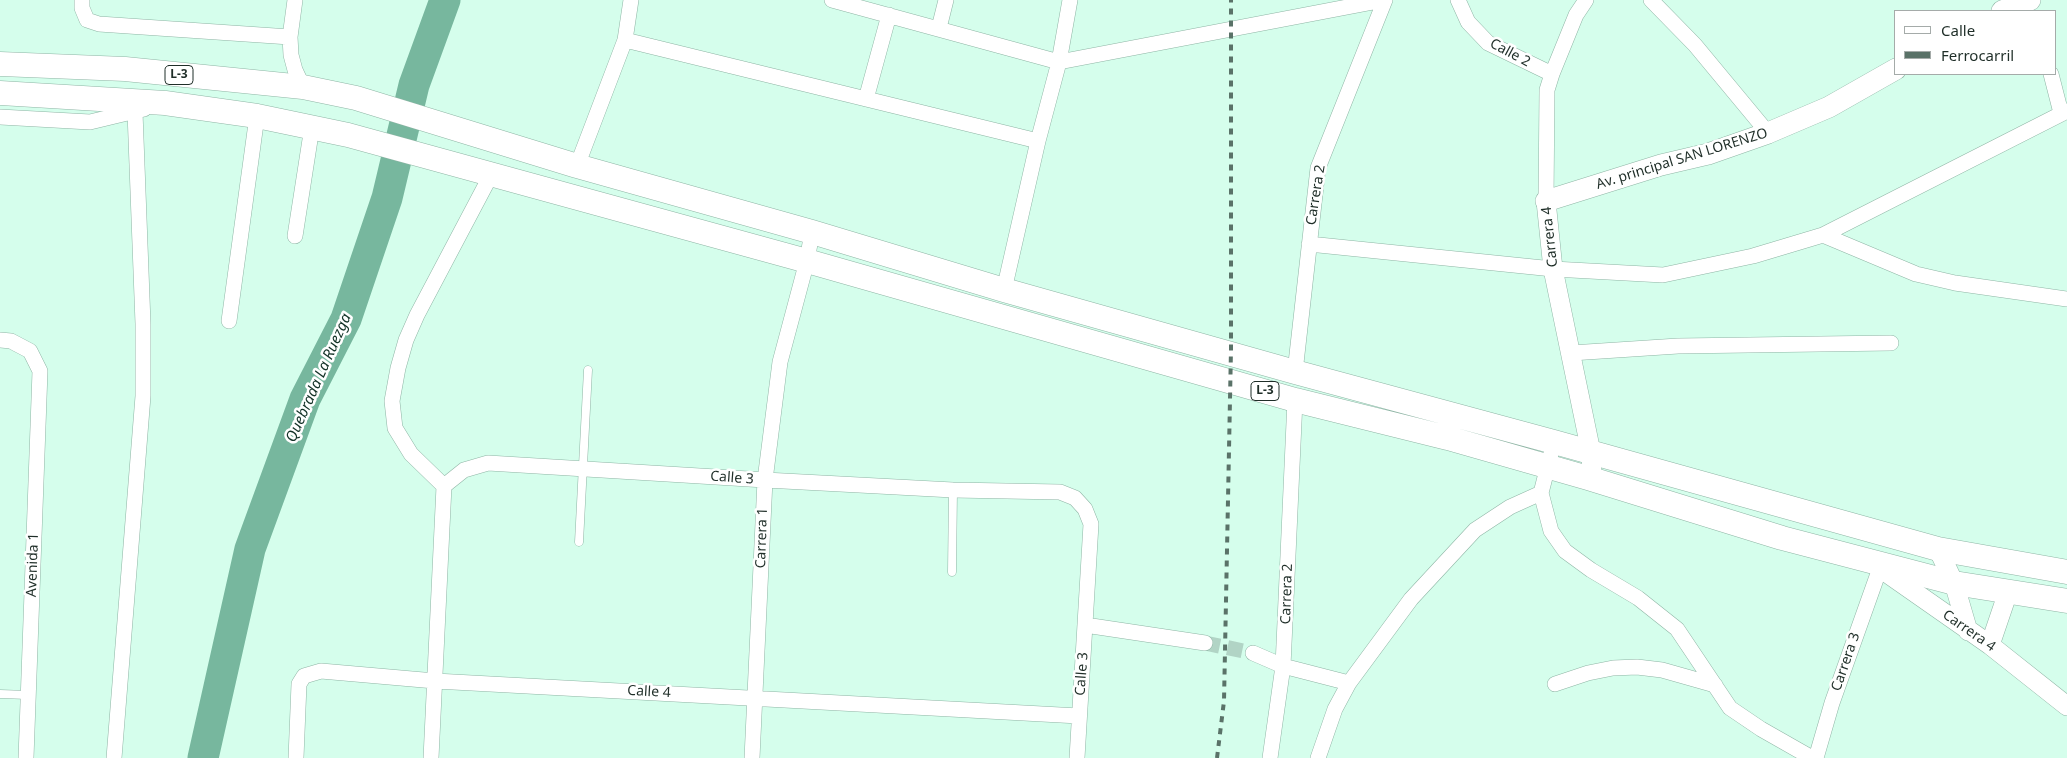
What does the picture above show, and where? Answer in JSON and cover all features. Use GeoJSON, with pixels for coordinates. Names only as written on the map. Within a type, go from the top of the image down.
{"type":"FeatureCollection","features":[{"type":"Feature","properties":{"kind":"main road"},"geometry":{"type":"LineString","coordinates":[[2003,10],[2032,0]]}},
{"type":"Feature","properties":{"kind":"main road","name":"L-3"},"geometry":{"type":"LineString","coordinates":[[0,64],[125,69],[302,86],[356,98],[577,166],[1295,372],[1592,452],[1938,549],[2067,572]]}},
{"type":"Feature","properties":{"kind":"main road","name":"Av. principal SAN LORENZO"},"geometry":{"type":"LineString","coordinates":[[1546,201],[1661,166],[1708,154],[1768,134],[1829,106],[1894,70]]}},
{"type":"Feature","properties":{"kind":"main road","name":"L-3"},"geometry":{"type":"LineString","coordinates":[[0,92],[164,103],[257,116],[348,135],[807,261],[1295,400],[1448,438],[1592,479],[1782,538],[1874,564],[1954,583],[2067,601]]}},
{"type":"Feature","properties":{"kind":"street"},"geometry":{"type":"LineString","coordinates":[[82,0],[82,8],[87,20],[99,24],[290,37]]}},
{"type":"Feature","properties":{"kind":"street"},"geometry":{"type":"LineString","coordinates":[[295,0],[290,37],[291,55],[302,86]]}},
{"type":"Feature","properties":{"kind":"street"},"geometry":{"type":"LineString","coordinates":[[577,166],[625,40],[631,0]]}},
{"type":"Feature","properties":{"kind":"street"},"geometry":{"type":"LineString","coordinates":[[832,0],[1059,62],[1299,8],[1385,0]]}},
{"type":"Feature","properties":{"kind":"street"},"geometry":{"type":"LineString","coordinates":[[939,28],[946,0]]}},
{"type":"Feature","properties":{"kind":"street"},"geometry":{"type":"LineString","coordinates":[[1004,290],[1038,141],[1059,62],[1070,0]]}},
{"type":"Feature","properties":{"kind":"street","name":"Carrera 2"},"geometry":{"type":"LineString","coordinates":[[1295,372],[1318,168],[1385,0]]}},
{"type":"Feature","properties":{"kind":"street","name":"Calle 2"},"geometry":{"type":"LineString","coordinates":[[1458,0],[1468,22],[1488,43],[1552,74]]}},
{"type":"Feature","properties":{"kind":"street","name":"Carrera 4"},"geometry":{"type":"LineString","coordinates":[[1586,0],[1576,16],[1547,90],[1546,201],[1553,269],[1592,452],[1592,479]]}},
{"type":"Feature","properties":{"kind":"street"},"geometry":{"type":"LineString","coordinates":[[1652,0],[1695,45],[1768,134]]}},
{"type":"Feature","properties":{"kind":"street"},"geometry":{"type":"LineString","coordinates":[[866,99],[889,15]]}},
{"type":"Feature","properties":{"kind":"street"},"geometry":{"type":"LineString","coordinates":[[625,40],[1038,141]]}},
{"type":"Feature","properties":{"kind":"street"},"geometry":{"type":"LineString","coordinates":[[1309,244],[1553,269],[1663,275],[1753,256],[1823,235],[2064,112],[2051,75]]}},
{"type":"Feature","properties":{"kind":"street"},"geometry":{"type":"LineString","coordinates":[[0,117],[90,122],[136,112],[164,103]]}},
{"type":"Feature","properties":{"kind":"street"},"geometry":{"type":"LineString","coordinates":[[114,758],[143,396],[144,324],[136,112]]}},
{"type":"Feature","properties":{"kind":"street"},"geometry":{"type":"LineString","coordinates":[[229,321],[257,116]]}},
{"type":"Feature","properties":{"kind":"street"},"geometry":{"type":"LineString","coordinates":[[294,236],[312,127]]}},
{"type":"Feature","properties":{"kind":"street"},"geometry":{"type":"LineString","coordinates":[[431,758],[444,486],[411,454],[395,428],[392,401],[398,368],[406,340],[417,315],[492,173]]}},
{"type":"Feature","properties":{"kind":"street","name":"Carrera 1"},"geometry":{"type":"LineString","coordinates":[[752,758],[764,480],[780,362],[807,261],[812,232]]}},
{"type":"Feature","properties":{"kind":"street"},"geometry":{"type":"LineString","coordinates":[[1823,235],[1916,274],[1955,282],[2067,299]]}},
{"type":"Feature","properties":{"kind":"street","name":"Avenida 1"},"geometry":{"type":"LineString","coordinates":[[0,340],[11,341],[30,351],[40,371],[26,758]]}},
{"type":"Feature","properties":{"kind":"street"},"geometry":{"type":"LineString","coordinates":[[1570,353],[1678,346],[1891,343]]}},
{"type":"Feature","properties":{"kind":"street","name":"Carrera 2"},"geometry":{"type":"LineString","coordinates":[[1270,758],[1284,666],[1295,400]]}},
{"type":"Feature","properties":{"kind":"street"},"geometry":{"type":"LineString","coordinates":[[1554,442],[1541,493],[1551,531],[1564,551],[1591,570],[1638,598],[1678,629],[1730,708],[1761,729],[1812,758]]}},
{"type":"Feature","properties":{"kind":"street","name":"Calle 3"},"geometry":{"type":"LineString","coordinates":[[444,486],[464,470],[488,463],[953,490],[1060,492],[1075,498],[1084,509],[1091,524],[1077,758]]}},
{"type":"Feature","properties":{"kind":"street"},"geometry":{"type":"LineString","coordinates":[[1318,758],[1335,709],[1349,683],[1411,599],[1460,545],[1492,518],[1510,507],[1541,493]]}},
{"type":"Feature","properties":{"kind":"street"},"geometry":{"type":"LineString","coordinates":[[1938,549],[1954,583],[1968,631]]}},
{"type":"Feature","properties":{"kind":"street","name":"Carrera 4"},"geometry":{"type":"LineString","coordinates":[[1874,564],[1990,645],[2067,706]]}},
{"type":"Feature","properties":{"kind":"street","name":"Carrera 3"},"geometry":{"type":"LineString","coordinates":[[1816,758],[1874,564]]}},
{"type":"Feature","properties":{"kind":"street"},"geometry":{"type":"LineString","coordinates":[[1990,645],[2008,592]]}},
{"type":"Feature","properties":{"kind":"street"},"geometry":{"type":"LineString","coordinates":[[1085,624],[1205,644]]}},
{"type":"Feature","properties":{"kind":"street"},"geometry":{"type":"LineString","coordinates":[[1253,653],[1284,666],[1349,683]]}},
{"type":"Feature","properties":{"kind":"street"},"geometry":{"type":"LineString","coordinates":[[1555,684],[1597,672],[1637,667],[1662,670],[1715,685]]}},
{"type":"Feature","properties":{"kind":"street","name":"Calle 4"},"geometry":{"type":"LineString","coordinates":[[296,758],[300,684],[304,676],[321,671],[435,680],[1079,716]]}},
{"type":"Feature","properties":{"kind":"lane"},"geometry":{"type":"LineString","coordinates":[[580,542],[588,370]]}},
{"type":"Feature","properties":{"kind":"lane"},"geometry":{"type":"LineString","coordinates":[[952,572],[953,490]]}},
{"type":"Feature","properties":{"kind":"lane"},"geometry":{"type":"LineString","coordinates":[[0,694],[28,695]]}},
{"type":"Feature","properties":{"kind":"waterway","name":"Quebrada La Ruezga"},"geometry":{"type":"LineString","coordinates":[[203,758],[250,549],[305,399],[346,319],[387,198],[414,85],[445,0]]}},
{"type":"Feature","properties":{"kind":"tunnel"},"geometry":{"type":"LineString","coordinates":[[1205,643],[1253,653]]}},
{"type":"Feature","properties":{"kind":"railway"},"geometry":{"type":"LineString","coordinates":[[1217,758],[1224,701],[1231,349],[1231,0]]}}]}
